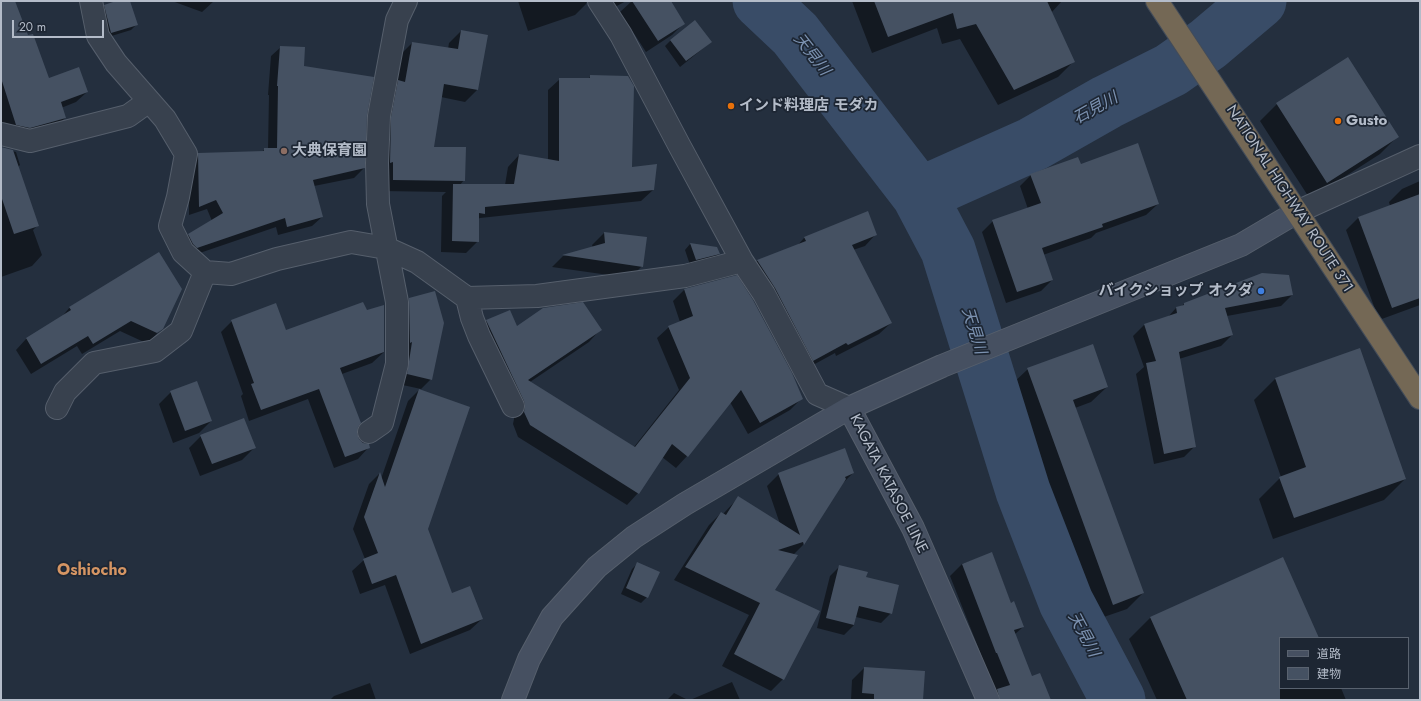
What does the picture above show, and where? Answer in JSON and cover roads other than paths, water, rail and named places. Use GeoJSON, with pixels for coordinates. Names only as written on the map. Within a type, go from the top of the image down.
{"type":"FeatureCollection","features":[{"type":"Feature","properties":{"kind":"highway","name":"NATIONAL HIGHWAY ROUTE 371"},"geometry":{"type":"LineString","coordinates":[[1157,1],[1420,398]]}},
{"type":"Feature","properties":{"kind":"main road","name":"KAGATA KATASOE LINE"},"geometry":{"type":"LineString","coordinates":[[988,700],[913,528],[849,408],[942,366],[1241,245],[1297,212]]}},
{"type":"Feature","properties":{"kind":"main road"},"geometry":{"type":"LineString","coordinates":[[513,700],[529,659],[552,617],[597,568],[634,537],[849,408]]}},
{"type":"Feature","properties":{"kind":"street"},"geometry":{"type":"LineString","coordinates":[[91,1],[98,36],[116,62],[165,119],[186,154],[178,197],[170,226],[183,252],[205,272],[231,274],[277,259],[351,242],[386,248],[417,262],[467,298],[537,296],[685,276],[742,261]]}},
{"type":"Feature","properties":{"kind":"street"},"geometry":{"type":"LineString","coordinates":[[369,432],[382,423],[397,364],[397,302],[378,204],[379,116],[397,20],[406,1]]}},
{"type":"Feature","properties":{"kind":"street"},"geometry":{"type":"LineString","coordinates":[[599,1],[622,35],[679,146],[742,261],[764,294],[817,394],[849,408]]}},
{"type":"Feature","properties":{"kind":"street"},"geometry":{"type":"LineString","coordinates":[[1,134],[30,141],[128,116],[149,101]]}},
{"type":"Feature","properties":{"kind":"street"},"geometry":{"type":"LineString","coordinates":[[1297,212],[1420,156]]}},
{"type":"Feature","properties":{"kind":"street"},"geometry":{"type":"LineString","coordinates":[[57,408],[64,392],[94,363],[155,351],[181,332],[205,272]]}},
{"type":"Feature","properties":{"kind":"street"},"geometry":{"type":"LineString","coordinates":[[467,298],[472,318],[479,336],[513,406]]}},
{"type":"Feature","properties":{"kind":"waterway","name":"天見川"},"geometry":{"type":"LineString","coordinates":[[760,1],[795,34],[919,195],[948,250],[1023,491],[1066,602],[1118,700]]}},
{"type":"Feature","properties":{"kind":"waterway","name":"石見川"},"geometry":{"type":"LineString","coordinates":[[919,195],[1033,144],[1107,102],[1171,70],[1208,44],[1259,1]]}},
{"type":"Feature","properties":{"kind":"place","name":"インド料理店 モダカ"},"geometry":{"type":"Point","coordinates":[731,106]}},
{"type":"Feature","properties":{"kind":"place","name":"Gusto"},"geometry":{"type":"Point","coordinates":[1338,121]}},
{"type":"Feature","properties":{"kind":"place","name":"大典保育園"},"geometry":{"type":"Point","coordinates":[284,151]}},
{"type":"Feature","properties":{"kind":"place","name":"バイクショップ オクダ"},"geometry":{"type":"Point","coordinates":[1261,291]}},
{"type":"Feature","properties":{"kind":"district","name":"Oshiocho"},"geometry":{"type":"Point","coordinates":[92,571]}}]}
